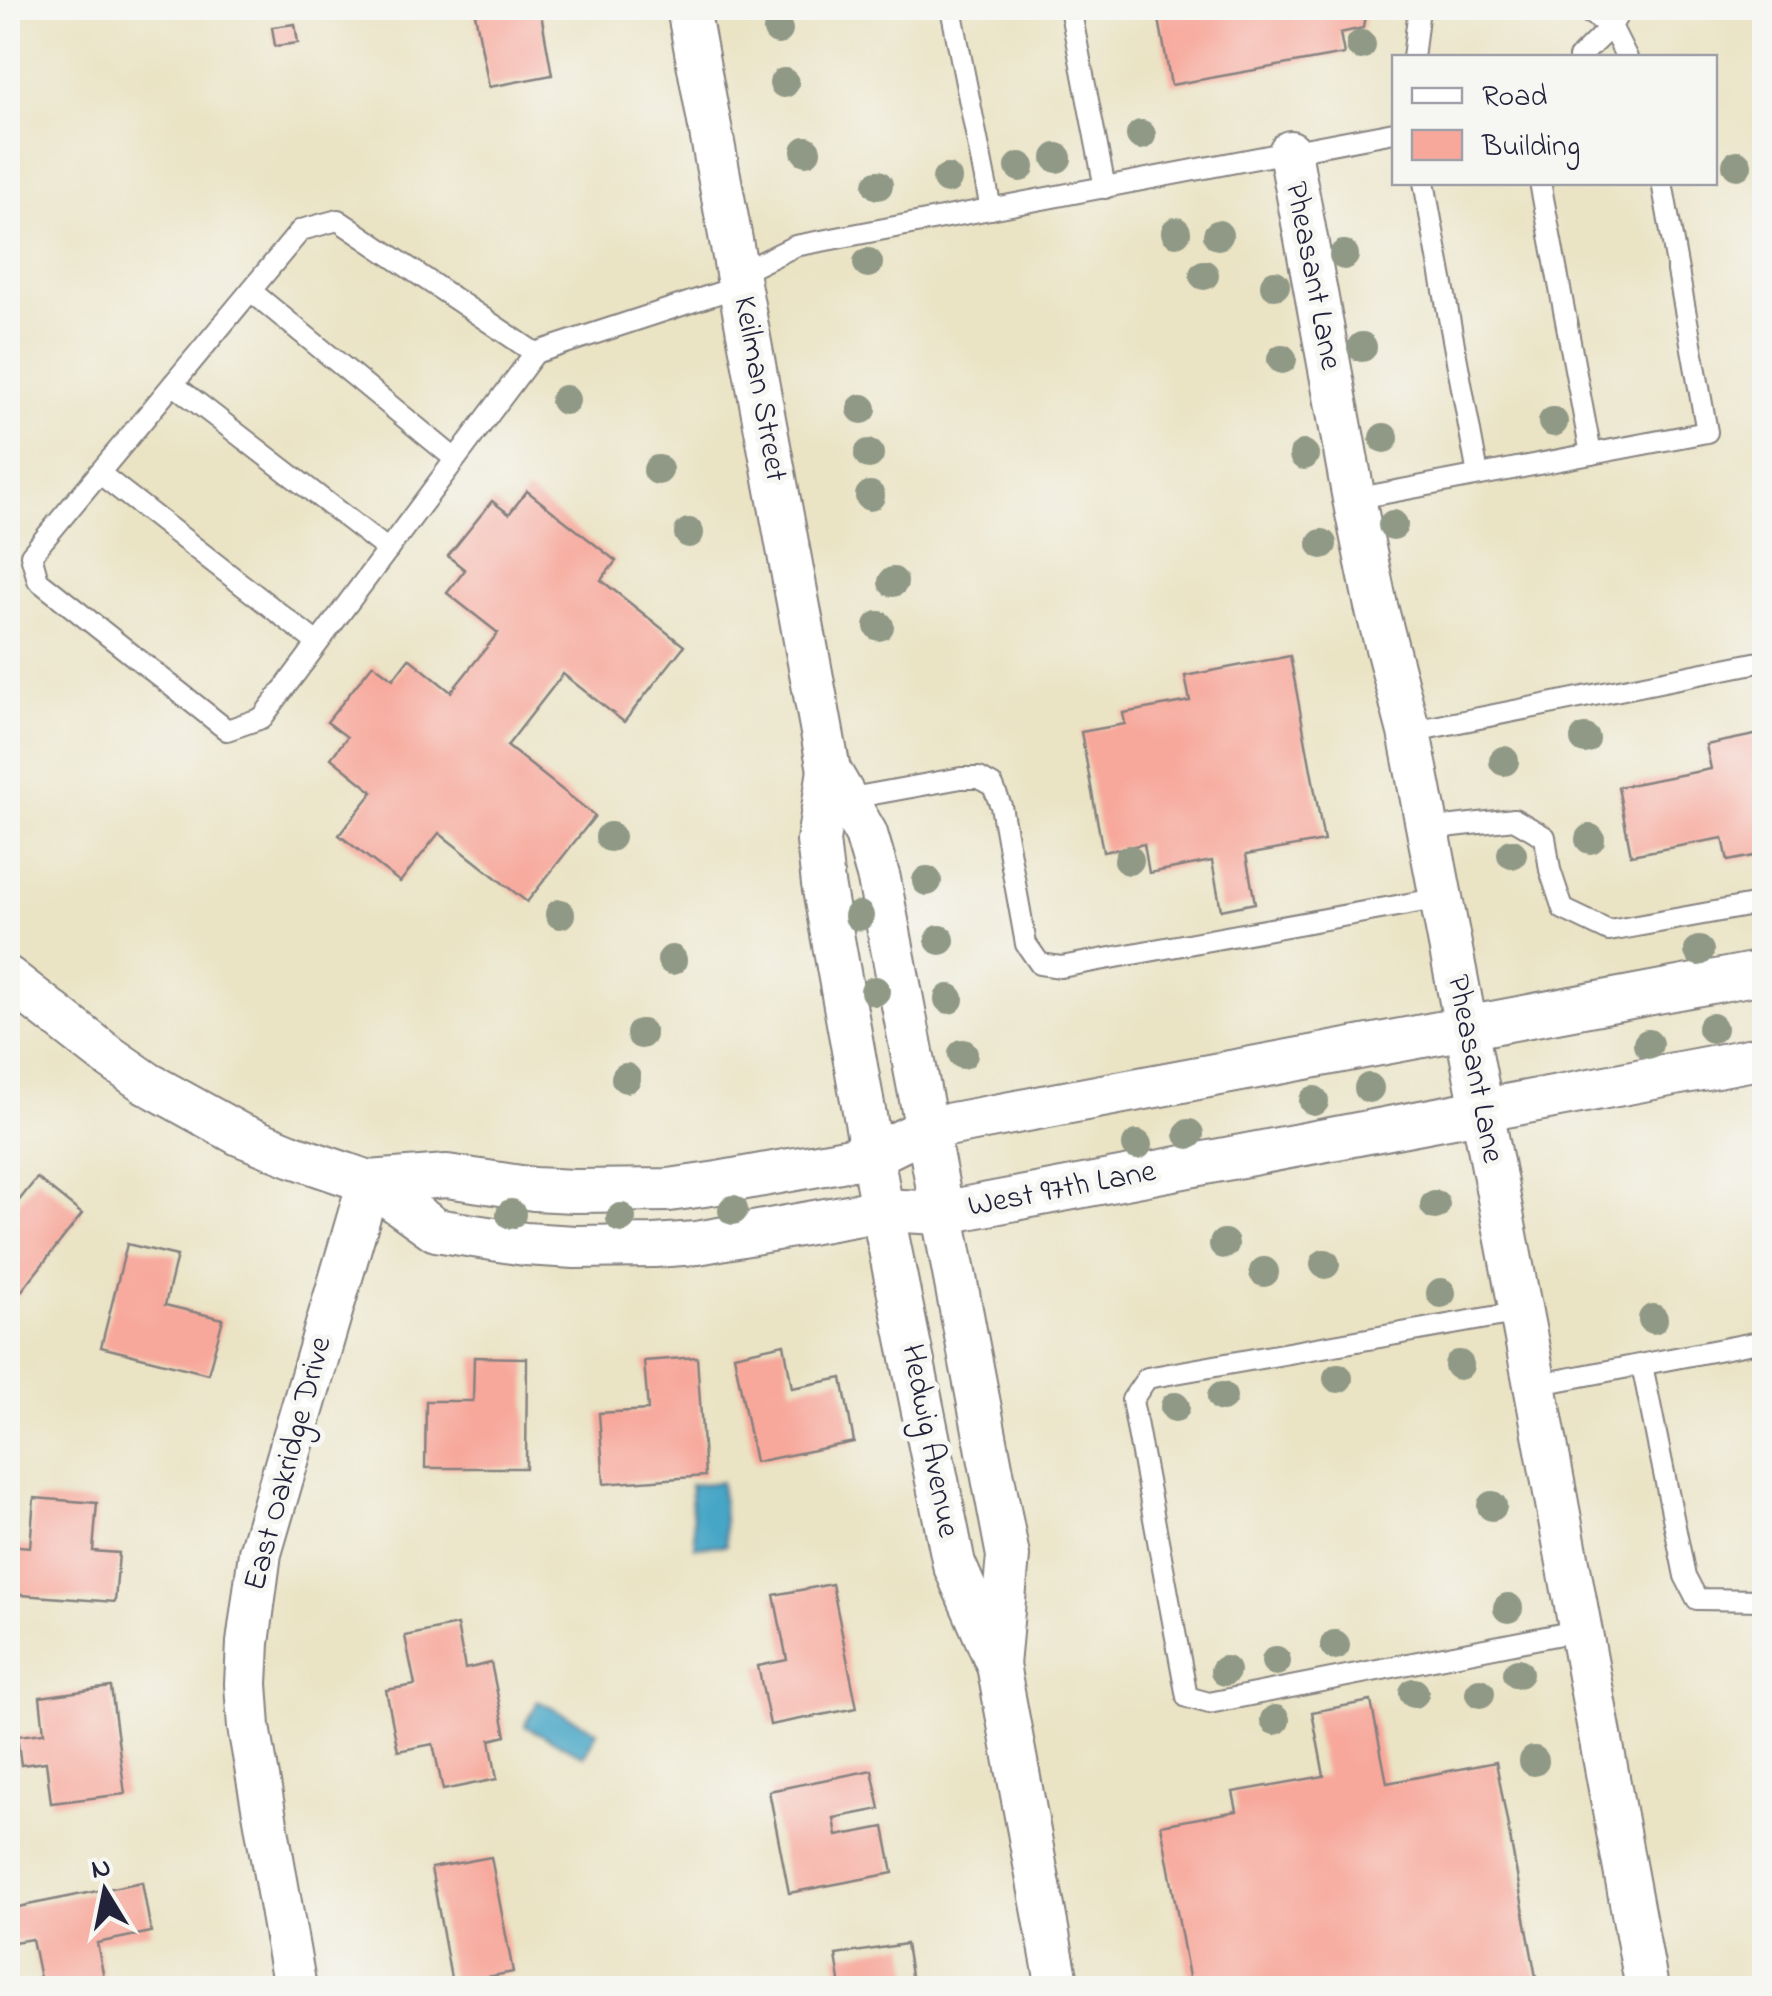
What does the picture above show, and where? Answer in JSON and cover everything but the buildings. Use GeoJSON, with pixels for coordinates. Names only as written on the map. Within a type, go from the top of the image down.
{"type":"FeatureCollection","features":[{"type":"Feature","properties":{"kind":"street","name":"Keilman Street"},"geometry":{"type":"LineString","coordinates":[[688,8],[838,784],[866,834],[879,879],[941,1213]]}},
{"type":"Feature","properties":{"kind":"street","name":"Pheasant Lane"},"geometry":{"type":"LineString","coordinates":[[1290,152],[1354,499],[1428,828],[1647,1988]]}},
{"type":"Feature","properties":{"kind":"street","name":"Keilman Street"},"geometry":{"type":"LineString","coordinates":[[838,784],[818,841],[882,1210]]}},
{"type":"Feature","properties":{"kind":"street","name":"West 97th Lane"},"geometry":{"type":"LineString","coordinates":[[368,1182],[447,1176],[534,1189],[669,1190],[718,1183],[873,1155],[926,1130],[1764,972]]}},
{"type":"Feature","properties":{"kind":"street","name":"West 97th Lane"},"geometry":{"type":"LineString","coordinates":[[8,978],[147,1083],[239,1134],[368,1182],[436,1230],[525,1244],[575,1247],[697,1243],[882,1210],[941,1213],[1764,1057]]}},
{"type":"Feature","properties":{"kind":"street","name":"East Oakridge Drive"},"geometry":{"type":"LineString","coordinates":[[295,1988],[251,1744],[246,1684],[248,1643],[264,1539],[368,1182]]}},
{"type":"Feature","properties":{"kind":"street","name":"Hedwig Avenue"},"geometry":{"type":"LineString","coordinates":[[882,1210],[954,1564],[998,1665],[1058,1988]]}},
{"type":"Feature","properties":{"kind":"street","name":"Hedwig Avenue"},"geometry":{"type":"LineString","coordinates":[[941,1213],[1008,1556],[998,1665]]}},
{"type":"Feature","properties":{"kind":"lane"},"geometry":{"type":"LineString","coordinates":[[951,8],[991,209]]}},
{"type":"Feature","properties":{"kind":"lane"},"geometry":{"type":"LineString","coordinates":[[1070,8],[1104,188]]}},
{"type":"Feature","properties":{"kind":"lane"},"geometry":{"type":"LineString","coordinates":[[1413,55],[1419,8]]}},
{"type":"Feature","properties":{"kind":"lane"},"geometry":{"type":"LineString","coordinates":[[1580,8],[1617,17]]}},
{"type":"Feature","properties":{"kind":"lane"},"geometry":{"type":"LineString","coordinates":[[1581,55],[1617,17]]}},
{"type":"Feature","properties":{"kind":"lane"},"geometry":{"type":"LineString","coordinates":[[1617,17],[1626,55]]}},
{"type":"Feature","properties":{"kind":"lane"},"geometry":{"type":"LineString","coordinates":[[535,353],[338,220],[301,230],[31,555],[38,580],[226,730],[262,718],[535,353],[739,280],[795,246],[1392,132]]}},
{"type":"Feature","properties":{"kind":"lane"},"geometry":{"type":"LineString","coordinates":[[1425,185],[1478,475]]}},
{"type":"Feature","properties":{"kind":"lane"},"geometry":{"type":"LineString","coordinates":[[1541,185],[1590,454]]}},
{"type":"Feature","properties":{"kind":"lane"},"geometry":{"type":"LineString","coordinates":[[1354,499],[1707,432],[1663,185]]}},
{"type":"Feature","properties":{"kind":"lane"},"geometry":{"type":"LineString","coordinates":[[251,291],[456,459]]}},
{"type":"Feature","properties":{"kind":"lane"},"geometry":{"type":"LineString","coordinates":[[173,384],[388,550]]}},
{"type":"Feature","properties":{"kind":"lane"},"geometry":{"type":"LineString","coordinates":[[98,473],[317,644]]}},
{"type":"Feature","properties":{"kind":"lane"},"geometry":{"type":"LineString","coordinates":[[1409,732],[1764,662]]}},
{"type":"Feature","properties":{"kind":"lane"},"geometry":{"type":"LineString","coordinates":[[838,784],[978,778],[993,786],[1001,806],[1026,944],[1040,964],[1061,967],[1441,898]]}},
{"type":"Feature","properties":{"kind":"lane"},"geometry":{"type":"LineString","coordinates":[[1428,828],[1514,819],[1546,837],[1550,870],[1563,909],[1609,931],[1764,903]]}},
{"type":"Feature","properties":{"kind":"lane"},"geometry":{"type":"LineString","coordinates":[[1521,1312],[1147,1378],[1132,1400],[1187,1698],[1209,1704],[1580,1630]]}},
{"type":"Feature","properties":{"kind":"lane"},"geometry":{"type":"LineString","coordinates":[[1535,1385],[1764,1341]]}},
{"type":"Feature","properties":{"kind":"lane"},"geometry":{"type":"LineString","coordinates":[[1642,1364],[1685,1576],[1696,1598],[1764,1600]]}},
{"type":"Feature","properties":{"kind":"water"},"geometry":{"type":"Polygon","coordinates":[[[721,1482],[726,1545],[695,1547],[690,1485],[721,1482]]]}},
{"type":"Feature","properties":{"kind":"water"},"geometry":{"type":"Polygon","coordinates":[[[538,1701],[597,1731],[584,1756],[525,1726],[538,1701]]]}}]}
